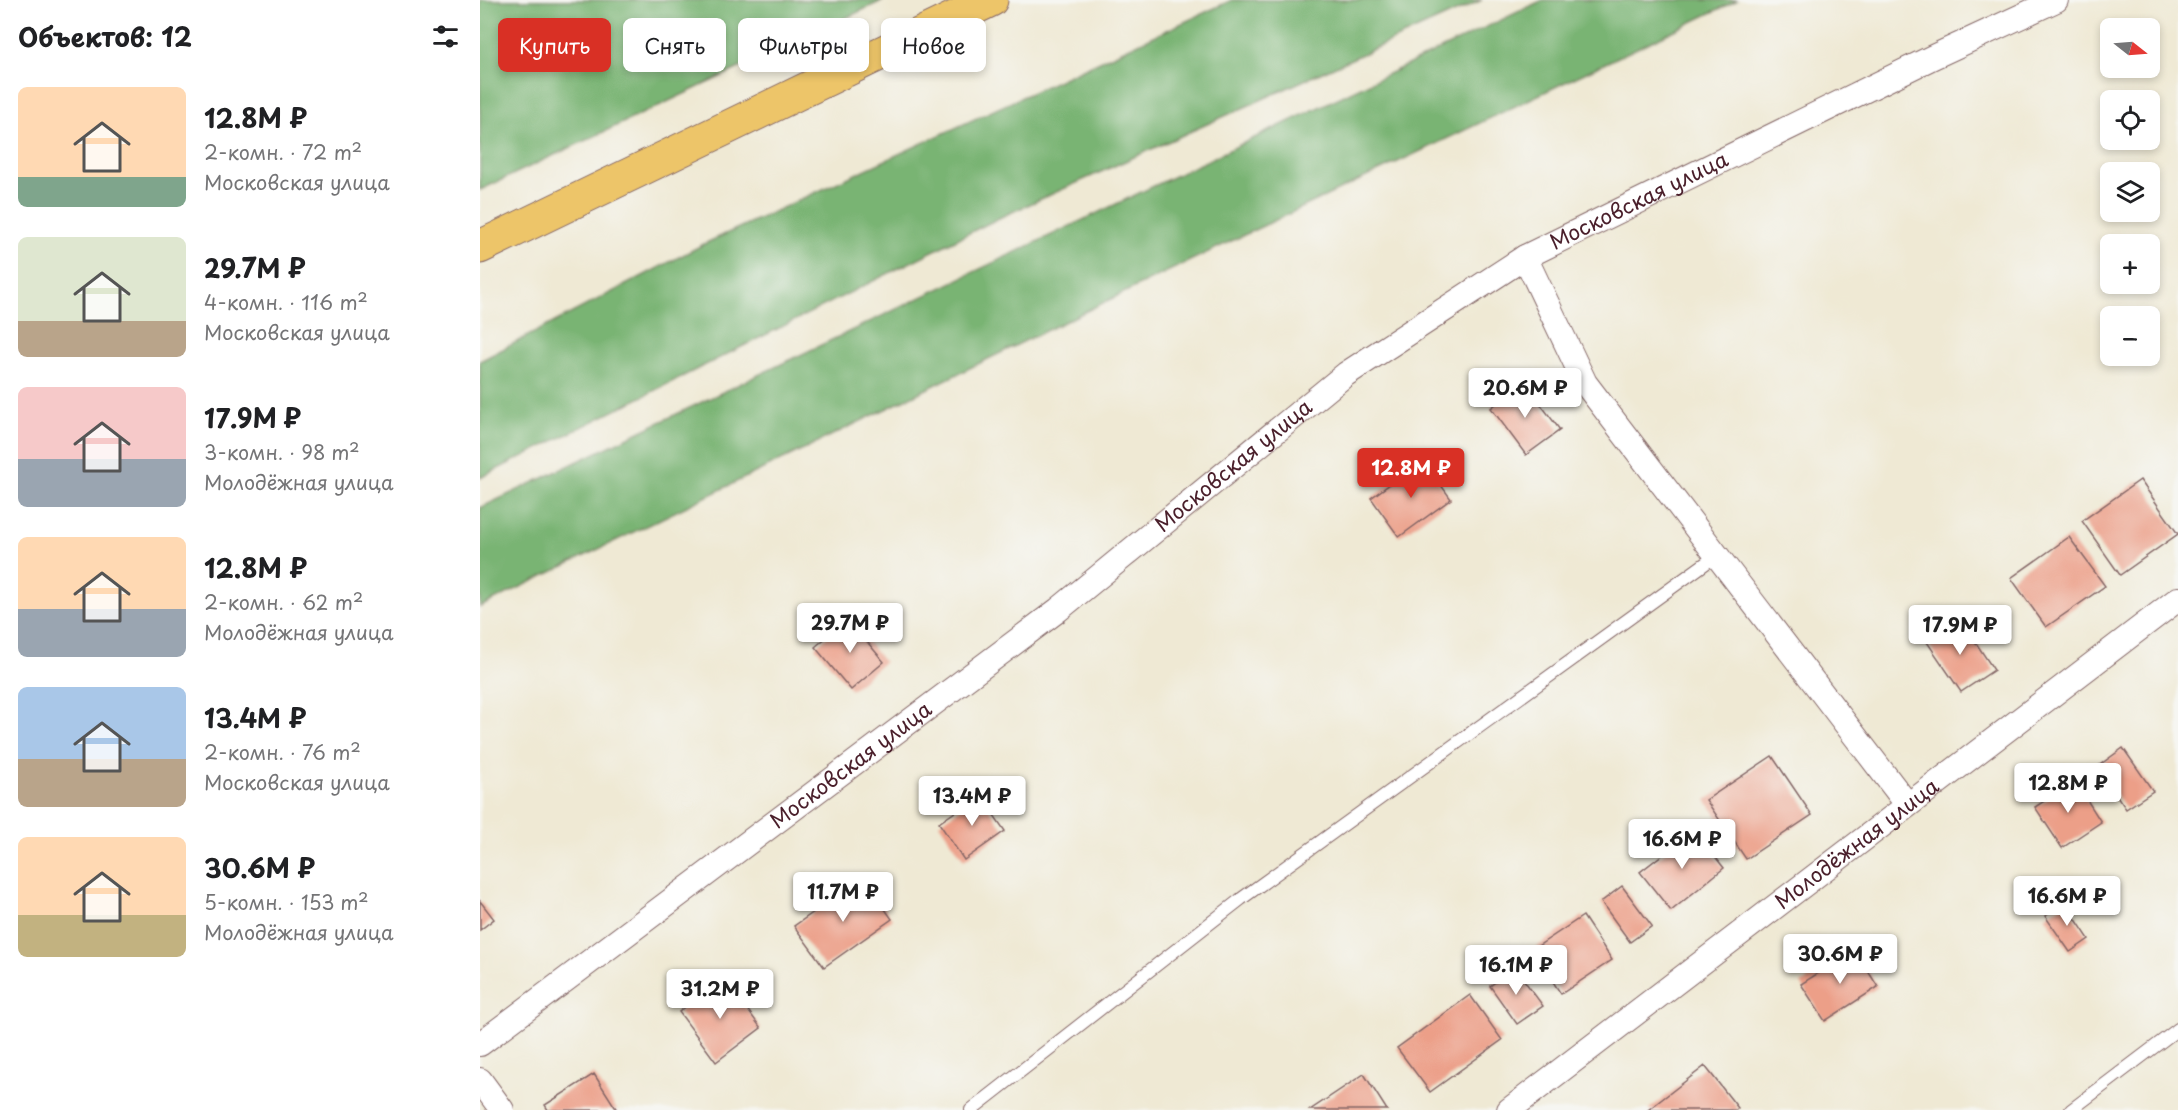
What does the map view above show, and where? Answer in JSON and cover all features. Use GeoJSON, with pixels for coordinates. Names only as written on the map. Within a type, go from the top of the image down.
{"type":"FeatureCollection","features":[{"type":"Feature","properties":{"kind":"main road"},"geometry":{"type":"LineString","coordinates":[[480,247],[991,0]]}},
{"type":"Feature","properties":{"kind":"street","name":"Московская улица"},"geometry":{"type":"LineString","coordinates":[[480,1044],[1058,610],[1346,374],[1525,257],[1933,57],[2056,0]]}},
{"type":"Feature","properties":{"kind":"street"},"geometry":{"type":"LineString","coordinates":[[1525,257],[1585,383],[1907,804]]}},
{"type":"Feature","properties":{"kind":"street","name":"Молодёжная улица"},"geometry":{"type":"LineString","coordinates":[[1509,1110],[2178,599]]}},
{"type":"Feature","properties":{"kind":"street"},"geometry":{"type":"LineString","coordinates":[[480,1080],[501,1110]]}},
{"type":"Feature","properties":{"kind":"lane"},"geometry":{"type":"LineString","coordinates":[[971,1110],[1241,899],[1717,555]]}},
{"type":"Feature","properties":{"kind":"lane"},"geometry":{"type":"LineString","coordinates":[[2071,1110],[2178,1029]]}},
{"type":"Feature","properties":{"kind":"green space"},"geometry":{"type":"Polygon","coordinates":[[[480,0],[884,0],[846,18],[738,18],[738,69],[480,190],[480,0]]]}},
{"type":"Feature","properties":{"kind":"green space"},"geometry":{"type":"Polygon","coordinates":[[[1232,0],[1482,0],[1001,217],[480,478],[480,361],[704,244],[1232,0]]]}},
{"type":"Feature","properties":{"kind":"green space"},"geometry":{"type":"Polygon","coordinates":[[[1543,0],[1738,0],[1156,277],[480,607],[480,508],[1543,0]]]}},
{"type":"Feature","properties":{"kind":"building"},"geometry":{"type":"Polygon","coordinates":[[[1524,382],[1560,430],[1526,455],[1491,408],[1524,382]]]}},
{"type":"Feature","properties":{"kind":"building"},"geometry":{"type":"Polygon","coordinates":[[[1423,460],[1451,499],[1399,537],[1371,498],[1423,460]]]}},
{"type":"Feature","properties":{"kind":"building"},"geometry":{"type":"Polygon","coordinates":[[[2140,480],[2178,534],[2120,575],[2082,521],[2140,480]]]}},
{"type":"Feature","properties":{"kind":"building"},"geometry":{"type":"Polygon","coordinates":[[[2069,537],[2105,586],[2046,627],[2011,578],[2069,537]]]}},
{"type":"Feature","properties":{"kind":"building"},"geometry":{"type":"Polygon","coordinates":[[[848,619],[884,662],[851,690],[815,647],[848,619]]]}},
{"type":"Feature","properties":{"kind":"building"},"geometry":{"type":"Polygon","coordinates":[[[1960,619],[1994,670],[1961,692],[1927,642],[1960,619]]]}},
{"type":"Feature","properties":{"kind":"building"},"geometry":{"type":"Polygon","coordinates":[[[2123,748],[2153,791],[2126,809],[2097,767],[2123,748]]]}},
{"type":"Feature","properties":{"kind":"building"},"geometry":{"type":"Polygon","coordinates":[[[1772,756],[1812,815],[1746,859],[1706,800],[1772,756]]]}},
{"type":"Feature","properties":{"kind":"building"},"geometry":{"type":"Polygon","coordinates":[[[2075,781],[2101,822],[2062,848],[2035,807],[2075,781]]]}},
{"type":"Feature","properties":{"kind":"building"},"geometry":{"type":"Polygon","coordinates":[[[980,795],[1005,831],[964,860],[939,823],[980,795]]]}},
{"type":"Feature","properties":{"kind":"building"},"geometry":{"type":"Polygon","coordinates":[[[1694,830],[1724,868],[1671,911],[1640,872],[1694,830]]]}},
{"type":"Feature","properties":{"kind":"building"},"geometry":{"type":"Polygon","coordinates":[[[863,878],[892,919],[824,967],[794,926],[863,878]]]}},
{"type":"Feature","properties":{"kind":"building"},"geometry":{"type":"Polygon","coordinates":[[[1622,886],[1652,926],[1630,942],[1601,902],[1622,886]]]}},
{"type":"Feature","properties":{"kind":"building"},"geometry":{"type":"Polygon","coordinates":[[[480,901],[494,919],[480,930],[480,901]]]}},
{"type":"Feature","properties":{"kind":"building"},"geometry":{"type":"Polygon","coordinates":[[[2065,903],[2089,939],[2070,952],[2045,916],[2065,903]]]}},
{"type":"Feature","properties":{"kind":"building"},"geometry":{"type":"Polygon","coordinates":[[[1583,916],[1612,960],[1561,994],[1532,950],[1583,916]]]}},
{"type":"Feature","properties":{"kind":"building"},"geometry":{"type":"Polygon","coordinates":[[[1855,950],[1878,987],[1825,1021],[1801,984],[1855,950]]]}},
{"type":"Feature","properties":{"kind":"building"},"geometry":{"type":"Polygon","coordinates":[[[1515,968],[1543,1006],[1517,1024],[1490,986],[1515,968]]]}},
{"type":"Feature","properties":{"kind":"building"},"geometry":{"type":"Polygon","coordinates":[[[724,978],[761,1028],[716,1062],[679,1012],[724,978]]]}},
{"type":"Feature","properties":{"kind":"building"},"geometry":{"type":"Polygon","coordinates":[[[1470,995],[1502,1040],[1430,1092],[1397,1048],[1470,995]]]}},
{"type":"Feature","properties":{"kind":"building"},"geometry":{"type":"Polygon","coordinates":[[[1705,1066],[1738,1108],[1736,1110],[1648,1110],[1705,1066]]]}},
{"type":"Feature","properties":{"kind":"building"},"geometry":{"type":"Polygon","coordinates":[[[594,1074],[617,1110],[548,1110],[545,1105],[594,1074]]]}},
{"type":"Feature","properties":{"kind":"building"},"geometry":{"type":"Polygon","coordinates":[[[1364,1074],[1387,1110],[1310,1110],[1364,1074]]]}}]}
